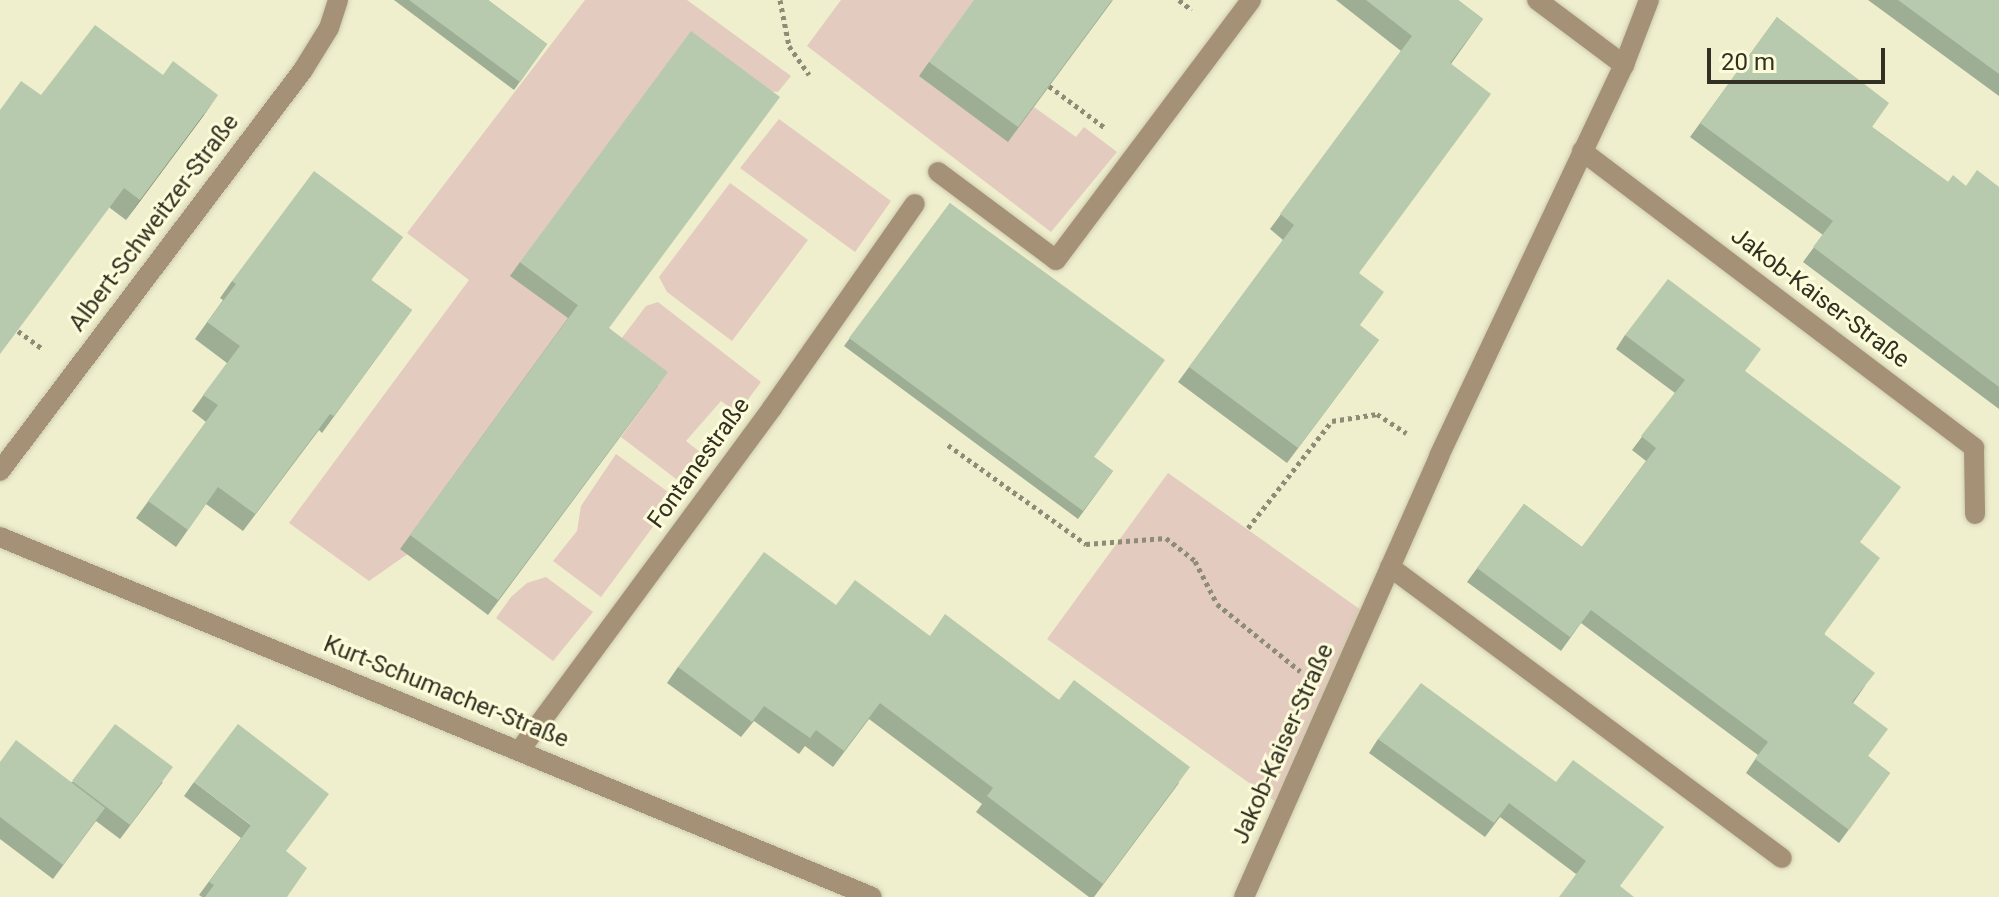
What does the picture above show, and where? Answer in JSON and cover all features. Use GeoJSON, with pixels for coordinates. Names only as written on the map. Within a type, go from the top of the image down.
{"type":"FeatureCollection","features":[{"type":"Feature","properties":{"kind":"street","name":"Albert-Schweitzer-Straße"},"geometry":{"type":"LineString","coordinates":[[0,471],[303,70],[329,28],[338,0]]}},
{"type":"Feature","properties":{"kind":"street"},"geometry":{"type":"LineString","coordinates":[[938,172],[1056,260],[1251,0]]}},
{"type":"Feature","properties":{"kind":"street"},"geometry":{"type":"LineString","coordinates":[[1537,0],[1624,65]]}},
{"type":"Feature","properties":{"kind":"street","name":"Jakob-Kaiser-Straße"},"geometry":{"type":"LineString","coordinates":[[1244,897],[1439,456],[1624,65],[1649,0]]}},
{"type":"Feature","properties":{"kind":"street","name":"Jakob-Kaiser-Straße"},"geometry":{"type":"LineString","coordinates":[[1582,151],[1974,448],[1975,514]]}},
{"type":"Feature","properties":{"kind":"street","name":"Fontanestraße"},"geometry":{"type":"LineString","coordinates":[[520,750],[772,408],[915,204]]}},
{"type":"Feature","properties":{"kind":"street","name":"Kurt-Schumacher-Straße"},"geometry":{"type":"LineString","coordinates":[[0,537],[872,897]]}},
{"type":"Feature","properties":{"kind":"street"},"geometry":{"type":"LineString","coordinates":[[1390,567],[1782,858]]}},
{"type":"Feature","properties":{"kind":"path"},"geometry":{"type":"LineString","coordinates":[[780,0],[789,46],[809,75]]}},
{"type":"Feature","properties":{"kind":"path"},"geometry":{"type":"LineString","coordinates":[[1049,86],[1137,152]]}},
{"type":"Feature","properties":{"kind":"path"},"geometry":{"type":"LineString","coordinates":[[1248,528],[1332,421],[1377,414],[1439,456]]}},
{"type":"Feature","properties":{"kind":"path"},"geometry":{"type":"LineString","coordinates":[[948,445],[1086,544],[1166,538],[1195,561],[1217,604],[1333,696]]}},
{"type":"Feature","properties":{"kind":"shaded area"},"geometry":{"type":"Polygon","coordinates":[[[585,0],[687,0],[791,76],[778,92],[741,89],[578,326],[409,553],[369,581],[289,523],[469,280],[407,233],[585,0]]]}},
{"type":"Feature","properties":{"kind":"shaded area"},"geometry":{"type":"Polygon","coordinates":[[[841,0],[980,0],[928,80],[918,75],[1008,141],[1034,107],[1076,137],[1084,127],[1117,152],[1051,232],[807,46],[841,0]]]}},
{"type":"Feature","properties":{"kind":"shaded area"},"geometry":{"type":"Polygon","coordinates":[[[779,119],[891,201],[855,252],[740,168],[779,119]]]}},
{"type":"Feature","properties":{"kind":"shaded area"},"geometry":{"type":"Polygon","coordinates":[[[730,183],[808,240],[732,341],[667,292],[659,277],[730,183]]]}},
{"type":"Feature","properties":{"kind":"shaded area"},"geometry":{"type":"Polygon","coordinates":[[[658,302],[761,382],[738,413],[721,401],[686,441],[705,456],[684,485],[621,437],[658,386],[612,351],[646,306],[658,302]]]}},
{"type":"Feature","properties":{"kind":"shaded area"},"geometry":{"type":"Polygon","coordinates":[[[616,454],[675,497],[601,597],[553,561],[577,531],[581,506],[616,454]]]}},
{"type":"Feature","properties":{"kind":"shaded area"},"geometry":{"type":"Polygon","coordinates":[[[1168,473],[1368,615],[1283,807],[1047,639],[1168,473]]]}},
{"type":"Feature","properties":{"kind":"shaded area"},"geometry":{"type":"Polygon","coordinates":[[[546,577],[593,612],[553,661],[496,618],[511,597],[527,583],[546,577]]]}},
{"type":"Feature","properties":{"kind":"building"},"geometry":{"type":"Polygon","coordinates":[[[409,0],[488,0],[547,44],[520,82],[409,0]]]}},
{"type":"Feature","properties":{"kind":"building"},"geometry":{"type":"Polygon","coordinates":[[[974,0],[1112,0],[1018,127],[929,62],[974,0]]]}},
{"type":"Feature","properties":{"kind":"building"},"geometry":{"type":"Polygon","coordinates":[[[1366,0],[1458,0],[1483,19],[1450,63],[1491,94],[1359,273],[1384,292],[1360,325],[1379,340],[1298,448],[1189,367],[1294,225],[1280,214],[1412,36],[1366,0]]]}},
{"type":"Feature","properties":{"kind":"building"},"geometry":{"type":"Polygon","coordinates":[[[1898,0],[1999,0],[1999,74],[1898,0]]]}},
{"type":"Feature","properties":{"kind":"building"},"geometry":{"type":"Polygon","coordinates":[[[1777,17],[1889,103],[1872,127],[1948,182],[1953,175],[1966,186],[1977,170],[1999,187],[1999,387],[1813,247],[1833,221],[1700,123],[1777,17]]]}},
{"type":"Feature","properties":{"kind":"building"},"geometry":{"type":"Polygon","coordinates":[[[95,25],[163,75],[173,61],[218,95],[140,200],[124,188],[0,354],[0,110],[21,81],[41,95],[95,25]]]}},
{"type":"Feature","properties":{"kind":"building"},"geometry":{"type":"Polygon","coordinates":[[[691,31],[780,97],[609,328],[520,262],[691,31]]]}},
{"type":"Feature","properties":{"kind":"building"},"geometry":{"type":"Polygon","coordinates":[[[314,171],[403,237],[371,280],[412,310],[334,416],[330,414],[255,514],[218,487],[188,530],[148,501],[218,405],[203,395],[240,346],[207,322],[236,284],[232,281],[314,171]]]}},
{"type":"Feature","properties":{"kind":"building"},"geometry":{"type":"Polygon","coordinates":[[[950,203],[1165,360],[1094,457],[1113,471],[1083,511],[849,338],[950,203]]]}},
{"type":"Feature","properties":{"kind":"building"},"geometry":{"type":"Polygon","coordinates":[[[1668,279],[1761,349],[1745,371],[1901,487],[1860,542],[1880,558],[1824,634],[1875,673],[1852,702],[1888,729],[1868,756],[1890,773],[1849,830],[1755,759],[1768,742],[1591,610],[1570,637],[1477,568],[1524,504],[1582,547],[1656,448],[1641,436],[1685,380],[1625,335],[1668,279]]]}},
{"type":"Feature","properties":{"kind":"building"},"geometry":{"type":"Polygon","coordinates":[[[578,305],[668,372],[498,600],[410,535],[578,305]]]}},
{"type":"Feature","properties":{"kind":"building"},"geometry":{"type":"Polygon","coordinates":[[[764,552],[836,605],[855,580],[930,636],[945,614],[1059,700],[1074,680],[1190,767],[1103,884],[987,796],[993,788],[880,703],[844,751],[816,730],[810,738],[764,706],[752,722],[678,667],[764,552]]]}},
{"type":"Feature","properties":{"kind":"building"},"geometry":{"type":"Polygon","coordinates":[[[1421,683],[1556,782],[1573,760],[1664,827],[1620,886],[1634,897],[1559,897],[1586,861],[1509,803],[1494,823],[1378,739],[1421,683]]]}},
{"type":"Feature","properties":{"kind":"building"},"geometry":{"type":"Polygon","coordinates":[[[115,724],[173,767],[130,825],[72,781],[115,724]]]}},
{"type":"Feature","properties":{"kind":"building"},"geometry":{"type":"Polygon","coordinates":[[[238,724],[329,794],[286,851],[307,868],[287,897],[205,897],[214,885],[209,882],[251,825],[194,782],[238,724]]]}},
{"type":"Feature","properties":{"kind":"building"},"geometry":{"type":"Polygon","coordinates":[[[16,740],[105,808],[63,865],[0,817],[0,762],[16,740]]]}}]}
